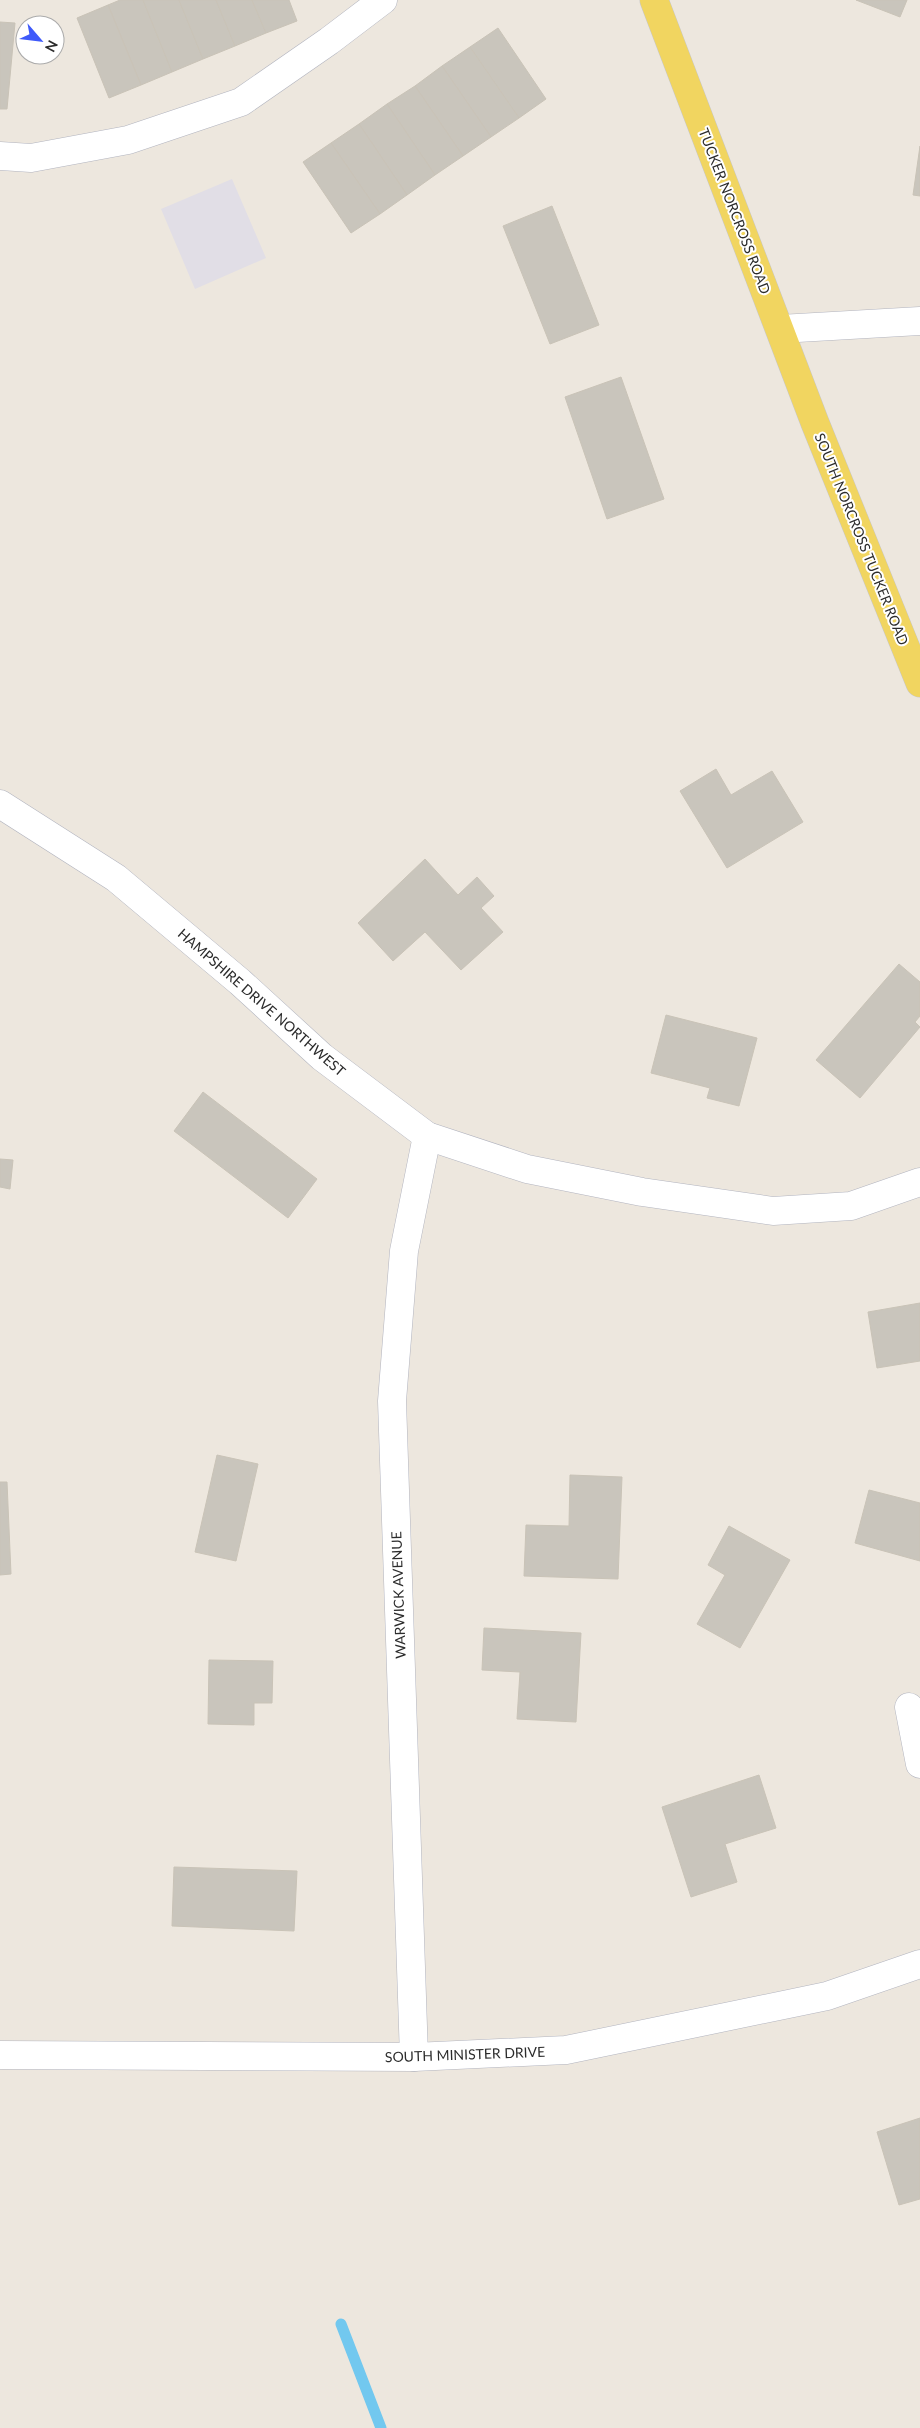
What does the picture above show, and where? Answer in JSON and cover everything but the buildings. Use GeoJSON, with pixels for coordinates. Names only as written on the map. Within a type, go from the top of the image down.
{"type":"FeatureCollection","features":[{"type":"Feature","properties":{"kind":"main road","name":"TUCKER NORCROSS ROAD"},"geometry":{"type":"LineString","coordinates":[[654,0],[815,423]]}},
{"type":"Feature","properties":{"kind":"main road","name":"SOUTH NORCROSS TUCKER ROAD"},"geometry":{"type":"LineString","coordinates":[[815,423],[920,684]]}},
{"type":"Feature","properties":{"kind":"street"},"geometry":{"type":"LineString","coordinates":[[0,156],[31,158],[128,140],[241,102],[367,5]]}},
{"type":"Feature","properties":{"kind":"street"},"geometry":{"type":"LineString","coordinates":[[780,329],[920,321]]}},
{"type":"Feature","properties":{"kind":"street","name":"HAMPSHIRE DRIVE NORTHWEST"},"geometry":{"type":"LineString","coordinates":[[0,804],[116,878],[240,982],[322,1057],[427,1136],[527,1169],[642,1192],[773,1211],[851,1206],[920,1182]]}},
{"type":"Feature","properties":{"kind":"street","name":"WARWICK AVENUE"},"geometry":{"type":"LineString","coordinates":[[414,2057],[392,1401],[404,1251],[427,1136]]}},
{"type":"Feature","properties":{"kind":"street"},"geometry":{"type":"LineString","coordinates":[[909,1707],[920,1764]]}},
{"type":"Feature","properties":{"kind":"street","name":"SOUTH MINISTER DRIVE"},"geometry":{"type":"LineString","coordinates":[[0,2055],[414,2057],[566,2050],[827,1996],[920,1964]]}},
{"type":"Feature","properties":{"kind":"shaded area"},"geometry":{"type":"Polygon","coordinates":[[[232,179],[266,258],[195,289],[161,209],[232,179]]]}},
{"type":"Feature","properties":{"kind":"waterway"},"geometry":{"type":"LineString","coordinates":[[341,2324],[381,2428]]}}]}
